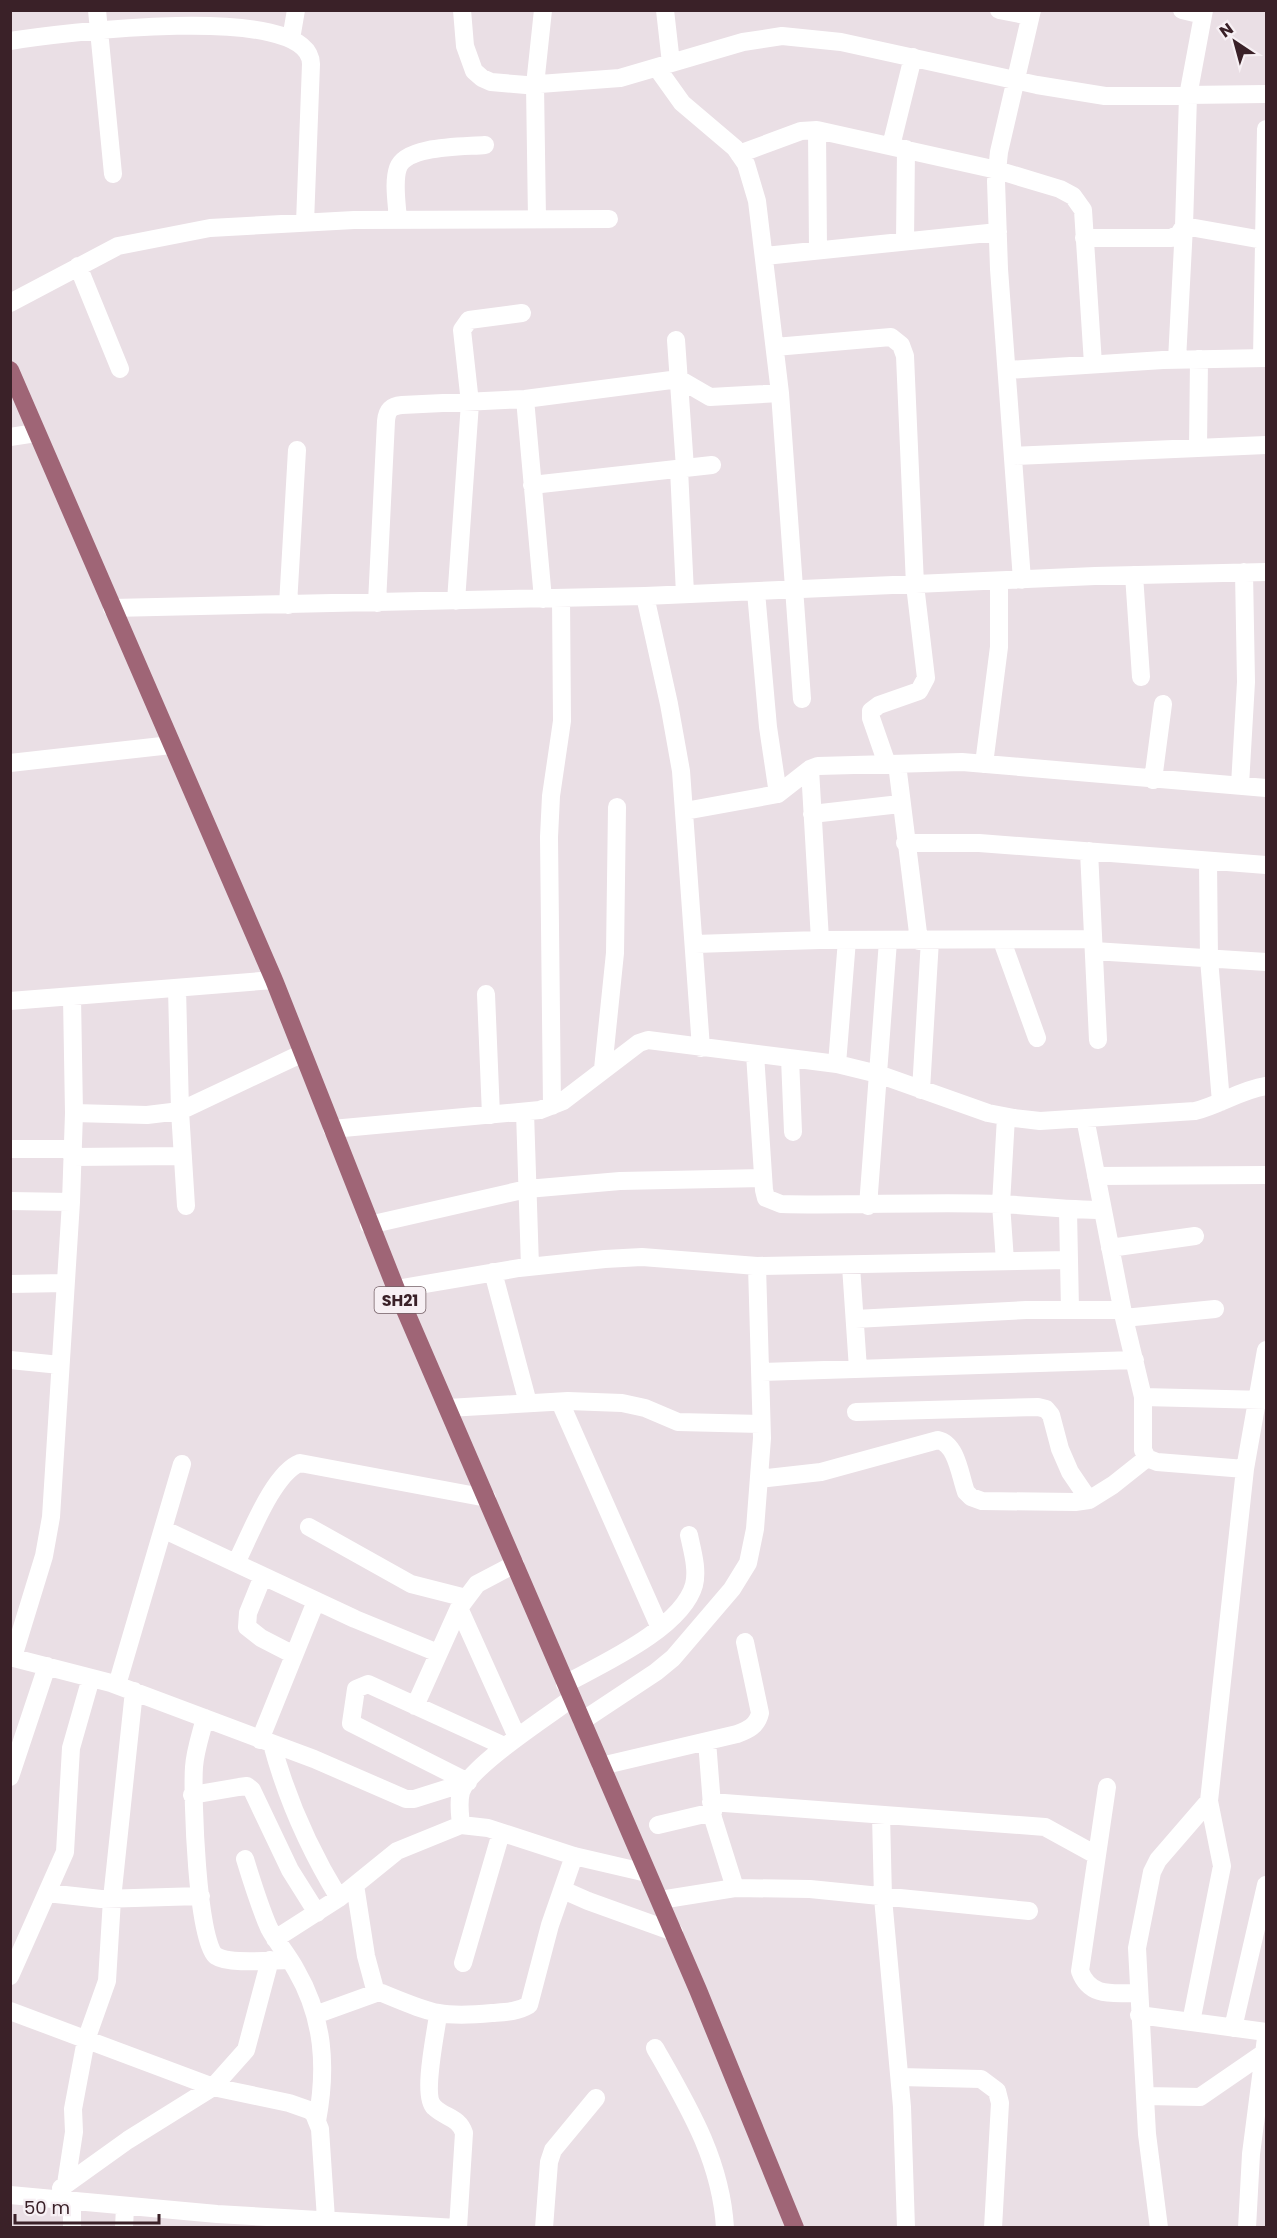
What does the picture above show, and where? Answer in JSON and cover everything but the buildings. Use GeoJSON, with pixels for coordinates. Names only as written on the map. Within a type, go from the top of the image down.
{"type":"FeatureCollection","features":[{"type":"Feature","properties":{"kind":"main road","name":"SH21"},"geometry":{"type":"LineString","coordinates":[[10,370],[274,980],[369,1225],[488,1498],[568,1692],[674,1932],[795,2228]]}},
{"type":"Feature","properties":{"kind":"street"},"geometry":{"type":"LineString","coordinates":[[97,10],[113,174]]}},
{"type":"Feature","properties":{"kind":"street"},"geometry":{"type":"LineString","coordinates":[[291,39],[296,10]]}},
{"type":"Feature","properties":{"kind":"street"},"geometry":{"type":"LineString","coordinates":[[462,10],[465,46],[474,71],[482,78],[491,81],[535,85],[620,78],[744,42],[782,36],[841,42],[1018,81],[1105,96],[1266,94]]}},
{"type":"Feature","properties":{"kind":"street"},"geometry":{"type":"LineString","coordinates":[[537,219],[535,85],[543,10]]}},
{"type":"Feature","properties":{"kind":"street"},"geometry":{"type":"LineString","coordinates":[[665,10],[664,65],[682,103],[739,154],[746,164],[754,191],[765,256],[780,393],[802,699]]}},
{"type":"Feature","properties":{"kind":"street"},"geometry":{"type":"LineString","coordinates":[[999,10],[1031,14],[997,170],[998,232],[1022,580]]}},
{"type":"Feature","properties":{"kind":"street"},"geometry":{"type":"LineString","coordinates":[[1177,360],[1188,96],[1203,13],[1182,10]]}},
{"type":"Feature","properties":{"kind":"street"},"geometry":{"type":"LineString","coordinates":[[10,41],[98,29],[190,21],[212,22],[273,33],[302,45],[311,57],[305,223]]}},
{"type":"Feature","properties":{"kind":"street"},"geometry":{"type":"LineString","coordinates":[[905,241],[898,147],[913,57]]}},
{"type":"Feature","properties":{"kind":"street"},"geometry":{"type":"LineString","coordinates":[[1007,370],[1177,360],[1264,358],[1263,240],[1266,129]]}},
{"type":"Feature","properties":{"kind":"street"},"geometry":{"type":"LineString","coordinates":[[739,154],[801,131],[818,130],[997,170],[1060,189],[1072,195],[1083,210],[1093,364]]}},
{"type":"Feature","properties":{"kind":"street"},"geometry":{"type":"LineString","coordinates":[[818,130],[818,250]]}},
{"type":"Feature","properties":{"kind":"street"},"geometry":{"type":"LineString","coordinates":[[398,220],[397,171],[404,159],[409,155],[432,150],[485,145]]}},
{"type":"Feature","properties":{"kind":"street"},"geometry":{"type":"LineString","coordinates":[[10,303],[118,246],[137,240],[210,228],[398,220],[609,219]]}},
{"type":"Feature","properties":{"kind":"street"},"geometry":{"type":"LineString","coordinates":[[1084,238],[1171,238],[1179,234],[1184,226]]}},
{"type":"Feature","properties":{"kind":"street"},"geometry":{"type":"LineString","coordinates":[[1184,226],[1263,240]]}},
{"type":"Feature","properties":{"kind":"street"},"geometry":{"type":"LineString","coordinates":[[765,256],[998,232]]}},
{"type":"Feature","properties":{"kind":"street"},"geometry":{"type":"LineString","coordinates":[[78,267],[120,369]]}},
{"type":"Feature","properties":{"kind":"street"},"geometry":{"type":"LineString","coordinates":[[456,601],[470,403],[462,339],[464,324],[469,320],[522,312]]}},
{"type":"Feature","properties":{"kind":"street"},"geometry":{"type":"LineString","coordinates":[[775,347],[884,337],[897,340],[901,345],[906,367],[915,585],[926,678],[919,691],[872,711],[871,718],[892,764],[924,940],[921,1090]]}},
{"type":"Feature","properties":{"kind":"street"},"geometry":{"type":"LineString","coordinates":[[676,340],[685,594]]}},
{"type":"Feature","properties":{"kind":"street"},"geometry":{"type":"LineString","coordinates":[[1198,448],[1199,359]]}},
{"type":"Feature","properties":{"kind":"street"},"geometry":{"type":"LineString","coordinates":[[376,603],[386,414],[392,408],[402,405],[525,399],[679,379],[710,397],[780,393]]}},
{"type":"Feature","properties":{"kind":"street"},"geometry":{"type":"LineString","coordinates":[[525,399],[532,485],[552,598],[562,720],[551,796],[549,837],[552,1106]]}},
{"type":"Feature","properties":{"kind":"street"},"geometry":{"type":"LineString","coordinates":[[10,437],[36,433]]}},
{"type":"Feature","properties":{"kind":"street"},"geometry":{"type":"LineString","coordinates":[[1013,456],[1266,445]]}},
{"type":"Feature","properties":{"kind":"street"},"geometry":{"type":"LineString","coordinates":[[288,605],[297,450]]}},
{"type":"Feature","properties":{"kind":"street"},"geometry":{"type":"LineString","coordinates":[[532,485],[712,465]]}},
{"type":"Feature","properties":{"kind":"street"},"geometry":{"type":"LineString","coordinates":[[1240,785],[1246,682],[1244,572]]}},
{"type":"Feature","properties":{"kind":"street"},"geometry":{"type":"LineString","coordinates":[[112,608],[645,596],[1134,575],[1266,572]]}},
{"type":"Feature","properties":{"kind":"street"},"geometry":{"type":"LineString","coordinates":[[1134,575],[1141,676]]}},
{"type":"Feature","properties":{"kind":"street"},"geometry":{"type":"LineString","coordinates":[[984,764],[999,647],[999,581]]}},
{"type":"Feature","properties":{"kind":"street"},"geometry":{"type":"LineString","coordinates":[[756,592],[768,727],[778,794]]}},
{"type":"Feature","properties":{"kind":"street"},"geometry":{"type":"LineString","coordinates":[[645,596],[671,712],[685,811],[701,1048]]}},
{"type":"Feature","properties":{"kind":"street"},"geometry":{"type":"LineString","coordinates":[[1153,780],[1163,704]]}},
{"type":"Feature","properties":{"kind":"street"},"geometry":{"type":"LineString","coordinates":[[10,763],[171,745]]}},
{"type":"Feature","properties":{"kind":"street"},"geometry":{"type":"LineString","coordinates":[[685,811],[778,794],[810,769],[818,766],[984,764],[1266,788]]}},
{"type":"Feature","properties":{"kind":"street"},"geometry":{"type":"LineString","coordinates":[[810,769],[820,940]]}},
{"type":"Feature","properties":{"kind":"street"},"geometry":{"type":"LineString","coordinates":[[812,814],[900,804]]}},
{"type":"Feature","properties":{"kind":"street"},"geometry":{"type":"LineString","coordinates":[[603,1070],[615,953],[617,807]]}},
{"type":"Feature","properties":{"kind":"street"},"geometry":{"type":"LineString","coordinates":[[905,843],[979,843],[1266,865]]}},
{"type":"Feature","properties":{"kind":"street"},"geometry":{"type":"LineString","coordinates":[[1089,851],[1098,1040]]}},
{"type":"Feature","properties":{"kind":"street"},"geometry":{"type":"LineString","coordinates":[[1208,861],[1209,959],[1221,1102]]}},
{"type":"Feature","properties":{"kind":"street"},"geometry":{"type":"LineString","coordinates":[[695,944],[820,940],[1002,941],[1093,945],[1209,959],[1266,962]]}},
{"type":"Feature","properties":{"kind":"street"},"geometry":{"type":"LineString","coordinates":[[837,1064],[847,940]]}},
{"type":"Feature","properties":{"kind":"street"},"geometry":{"type":"LineString","coordinates":[[868,1206],[888,941]]}},
{"type":"Feature","properties":{"kind":"street"},"geometry":{"type":"LineString","coordinates":[[1002,941],[1037,1038]]}},
{"type":"Feature","properties":{"kind":"street"},"geometry":{"type":"LineString","coordinates":[[10,1000],[274,980]]}},
{"type":"Feature","properties":{"kind":"street"},"geometry":{"type":"LineString","coordinates":[[177,988],[180,1111],[186,1206]]}},
{"type":"Feature","properties":{"kind":"street"},"geometry":{"type":"LineString","coordinates":[[486,994],[491,1115]]}},
{"type":"Feature","properties":{"kind":"street"},"geometry":{"type":"LineString","coordinates":[[72,997],[74,1113],[71,1202],[48,1538],[12,1657],[126,1688],[314,1759],[406,1798],[414,1799],[468,1782]]}},
{"type":"Feature","properties":{"kind":"street"},"geometry":{"type":"LineString","coordinates":[[332,1129],[525,1112],[552,1106],[639,1043],[648,1040],[837,1064],[878,1074],[1006,1117],[1040,1120],[1195,1111],[1247,1090],[1266,1086]]}},
{"type":"Feature","properties":{"kind":"street"},"geometry":{"type":"LineString","coordinates":[[74,1113],[147,1115],[180,1111],[303,1053]]}},
{"type":"Feature","properties":{"kind":"street"},"geometry":{"type":"LineString","coordinates":[[755,1054],[766,1197],[781,1204],[868,1206],[1001,1204],[1068,1210],[1103,1210]]}},
{"type":"Feature","properties":{"kind":"street"},"geometry":{"type":"LineString","coordinates":[[790,1058],[793,1132]]}},
{"type":"Feature","properties":{"kind":"street"},"geometry":{"type":"LineString","coordinates":[[525,1112],[530,1267]]}},
{"type":"Feature","properties":{"kind":"street"},"geometry":{"type":"LineString","coordinates":[[1005,1261],[1001,1204],[1006,1117]]}},
{"type":"Feature","properties":{"kind":"street"},"geometry":{"type":"LineString","coordinates":[[1085,1118],[1123,1314],[1143,1397],[1143,1450],[1147,1458],[1157,1462],[1245,1469]]}},
{"type":"Feature","properties":{"kind":"street"},"geometry":{"type":"LineString","coordinates":[[10,1149],[183,1156]]}},
{"type":"Feature","properties":{"kind":"street"},"geometry":{"type":"LineString","coordinates":[[1096,1176],[1266,1175]]}},
{"type":"Feature","properties":{"kind":"street"},"geometry":{"type":"LineString","coordinates":[[369,1225],[527,1189],[620,1181],[763,1178]]}},
{"type":"Feature","properties":{"kind":"street"},"geometry":{"type":"LineString","coordinates":[[10,1201],[71,1202]]}},
{"type":"Feature","properties":{"kind":"street"},"geometry":{"type":"LineString","coordinates":[[1068,1210],[1070,1311]]}},
{"type":"Feature","properties":{"kind":"street"},"geometry":{"type":"LineString","coordinates":[[1110,1248],[1195,1236]]}},
{"type":"Feature","properties":{"kind":"street"},"geometry":{"type":"LineString","coordinates":[[396,1289],[530,1267],[642,1257],[757,1266],[851,1266],[1068,1260]]}},
{"type":"Feature","properties":{"kind":"street"},"geometry":{"type":"LineString","coordinates":[[582,1721],[665,1665],[701,1628],[732,1589],[743,1573],[753,1549],[761,1424],[757,1266]]}},
{"type":"Feature","properties":{"kind":"street"},"geometry":{"type":"LineString","coordinates":[[851,1266],[858,1369]]}},
{"type":"Feature","properties":{"kind":"street"},"geometry":{"type":"LineString","coordinates":[[492,1272],[528,1403]]}},
{"type":"Feature","properties":{"kind":"street"},"geometry":{"type":"LineString","coordinates":[[10,1284],[65,1283]]}},
{"type":"Feature","properties":{"kind":"street"},"geometry":{"type":"LineString","coordinates":[[855,1319],[1017,1310],[1123,1314],[1215,1309]]}},
{"type":"Feature","properties":{"kind":"street"},"geometry":{"type":"LineString","coordinates":[[1191,2022],[1222,1866],[1209,1801],[1245,1469],[1261,1400],[1266,1350]]}},
{"type":"Feature","properties":{"kind":"street"},"geometry":{"type":"LineString","coordinates":[[10,1360],[60,1365]]}},
{"type":"Feature","properties":{"kind":"street"},"geometry":{"type":"LineString","coordinates":[[760,1372],[1135,1360]]}},
{"type":"Feature","properties":{"kind":"street"},"geometry":{"type":"LineString","coordinates":[[1143,1397],[1261,1400]]}},
{"type":"Feature","properties":{"kind":"street"},"geometry":{"type":"LineString","coordinates":[[448,1408],[560,1402],[633,1405],[678,1422],[761,1424]]}},
{"type":"Feature","properties":{"kind":"street"},"geometry":{"type":"LineString","coordinates":[[560,1402],[660,1628]]}},
{"type":"Feature","properties":{"kind":"street"},"geometry":{"type":"LineString","coordinates":[[856,1412],[1038,1407],[1046,1409],[1051,1415],[1060,1449],[1070,1472],[1089,1500]]}},
{"type":"Feature","properties":{"kind":"street"},"geometry":{"type":"LineString","coordinates":[[759,1479],[821,1472],[938,1440],[945,1442],[951,1448],[966,1492],[970,1497],[982,1501],[1075,1502],[1089,1500],[1113,1485],[1147,1458]]}},
{"type":"Feature","properties":{"kind":"street"},"geometry":{"type":"LineString","coordinates":[[236,1563],[274,1489],[291,1466],[300,1463],[488,1498]]}},
{"type":"Feature","properties":{"kind":"street"},"geometry":{"type":"LineString","coordinates":[[66,2184],[75,2132],[73,2109],[86,2040],[107,1982],[126,1688],[182,1464]]}},
{"type":"Feature","properties":{"kind":"street"},"geometry":{"type":"LineString","coordinates":[[309,1527],[411,1584],[463,1603]]}},
{"type":"Feature","properties":{"kind":"street"},"geometry":{"type":"LineString","coordinates":[[165,1530],[316,1601],[438,1653]]}},
{"type":"Feature","properties":{"kind":"street"},"geometry":{"type":"LineString","coordinates":[[461,1825],[461,1791],[468,1782],[568,1692],[660,1628],[687,1600],[696,1574],[689,1535]]}},
{"type":"Feature","properties":{"kind":"street"},"geometry":{"type":"LineString","coordinates":[[414,1706],[463,1603],[486,1578],[515,1564]]}},
{"type":"Feature","properties":{"kind":"street"},"geometry":{"type":"LineString","coordinates":[[263,1576],[248,1613],[247,1627],[261,1638],[294,1655]]}},
{"type":"Feature","properties":{"kind":"street"},"geometry":{"type":"LineString","coordinates":[[316,1601],[294,1655],[266,1742],[295,1817],[314,1857],[339,1898]]}},
{"type":"Feature","properties":{"kind":"street"},"geometry":{"type":"LineString","coordinates":[[463,1603],[511,1742]]}},
{"type":"Feature","properties":{"kind":"street"},"geometry":{"type":"LineString","coordinates":[[601,1766],[748,1730],[758,1721],[760,1713],[745,1642]]}},
{"type":"Feature","properties":{"kind":"street"},"geometry":{"type":"LineString","coordinates":[[10,1777],[47,1666]]}},
{"type":"Feature","properties":{"kind":"street"},"geometry":{"type":"LineString","coordinates":[[10,1976],[64,1852],[71,1748],[91,1678]]}},
{"type":"Feature","properties":{"kind":"street"},"geometry":{"type":"LineString","coordinates":[[468,1782],[351,1723],[352,1699],[356,1689],[368,1684],[414,1706],[511,1742]]}},
{"type":"Feature","properties":{"kind":"street"},"geometry":{"type":"LineString","coordinates":[[205,1718],[194,1764],[192,1795],[204,1929],[215,1955],[232,1960],[280,1960],[300,1976],[315,2015],[323,2049],[324,2070],[317,2121],[326,2219]]}},
{"type":"Feature","properties":{"kind":"street"},"geometry":{"type":"LineString","coordinates":[[707,1741],[712,1807],[735,1888]]}},
{"type":"Feature","properties":{"kind":"street"},"geometry":{"type":"LineString","coordinates":[[192,1795],[247,1786],[252,1791],[290,1870],[316,1913]]}},
{"type":"Feature","properties":{"kind":"street"},"geometry":{"type":"LineString","coordinates":[[1107,1787],[1080,1971],[1084,1983],[1093,1990],[1138,1993]]}},
{"type":"Feature","properties":{"kind":"street"},"geometry":{"type":"LineString","coordinates":[[1159,2228],[1145,2096],[1137,1948],[1152,1872],[1158,1860],[1209,1801]]}},
{"type":"Feature","properties":{"kind":"street"},"geometry":{"type":"LineString","coordinates":[[658,1825],[712,1807],[880,1815],[1045,1827],[1096,1854]]}},
{"type":"Feature","properties":{"kind":"street"},"geometry":{"type":"LineString","coordinates":[[880,1815],[883,1898],[900,2077],[906,2228]]}},
{"type":"Feature","properties":{"kind":"street"},"geometry":{"type":"LineString","coordinates":[[275,1939],[339,1898],[397,1851],[461,1825],[472,1825],[574,1856],[647,1873]]}},
{"type":"Feature","properties":{"kind":"street"},"geometry":{"type":"LineString","coordinates":[[464,1963],[501,1833]]}},
{"type":"Feature","properties":{"kind":"street"},"geometry":{"type":"LineString","coordinates":[[315,2015],[376,1993],[382,1993],[422,2011],[438,2015],[456,2016],[516,2011],[529,2005],[574,1856]]}},
{"type":"Feature","properties":{"kind":"street"},"geometry":{"type":"LineString","coordinates":[[45,2199],[128,2140],[213,2087],[246,2050],[280,1960],[275,1939],[258,1903],[245,1858]]}},
{"type":"Feature","properties":{"kind":"street"},"geometry":{"type":"LineString","coordinates":[[355,1885],[376,1993]]}},
{"type":"Feature","properties":{"kind":"street"},"geometry":{"type":"LineString","coordinates":[[1233,2028],[1266,1885]]}},
{"type":"Feature","properties":{"kind":"street"},"geometry":{"type":"LineString","coordinates":[[660,1900],[735,1888],[810,1889],[1029,1911]]}},
{"type":"Feature","properties":{"kind":"street"},"geometry":{"type":"LineString","coordinates":[[563,1890],[588,1902],[674,1932]]}},
{"type":"Feature","properties":{"kind":"street"},"geometry":{"type":"LineString","coordinates":[[47,1893],[112,1899],[201,1896]]}},
{"type":"Feature","properties":{"kind":"street"},"geometry":{"type":"LineString","coordinates":[[10,2011],[213,2087],[302,2106],[314,2114],[317,2121]]}},
{"type":"Feature","properties":{"kind":"street"},"geometry":{"type":"LineString","coordinates":[[10,2195],[125,2207],[216,2221],[326,2219],[458,2228],[464,2133],[461,2124],[434,2107],[428,2093],[438,2015]]}},
{"type":"Feature","properties":{"kind":"street"},"geometry":{"type":"LineString","coordinates":[[1139,2015],[1266,2032]]}},
{"type":"Feature","properties":{"kind":"street"},"geometry":{"type":"LineString","coordinates":[[1145,2096],[1200,2097],[1265,2045]]}},
{"type":"Feature","properties":{"kind":"street"},"geometry":{"type":"LineString","coordinates":[[1247,2228],[1251,2154],[1265,2045]]}},
{"type":"Feature","properties":{"kind":"street"},"geometry":{"type":"LineString","coordinates":[[655,2048],[683,2098],[714,2163],[721,2186],[725,2228]]}},
{"type":"Feature","properties":{"kind":"street"},"geometry":{"type":"LineString","coordinates":[[900,2077],[981,2079],[998,2091],[1000,2103],[993,2228]]}},
{"type":"Feature","properties":{"kind":"street"},"geometry":{"type":"LineString","coordinates":[[544,2228],[549,2162],[553,2150],[596,2098]]}},
{"type":"Feature","properties":{"kind":"street"},"geometry":{"type":"LineString","coordinates":[[72,2202],[72,2228]]}},
{"type":"Feature","properties":{"kind":"street"},"geometry":{"type":"LineString","coordinates":[[124,2228],[125,2207]]}}]}
